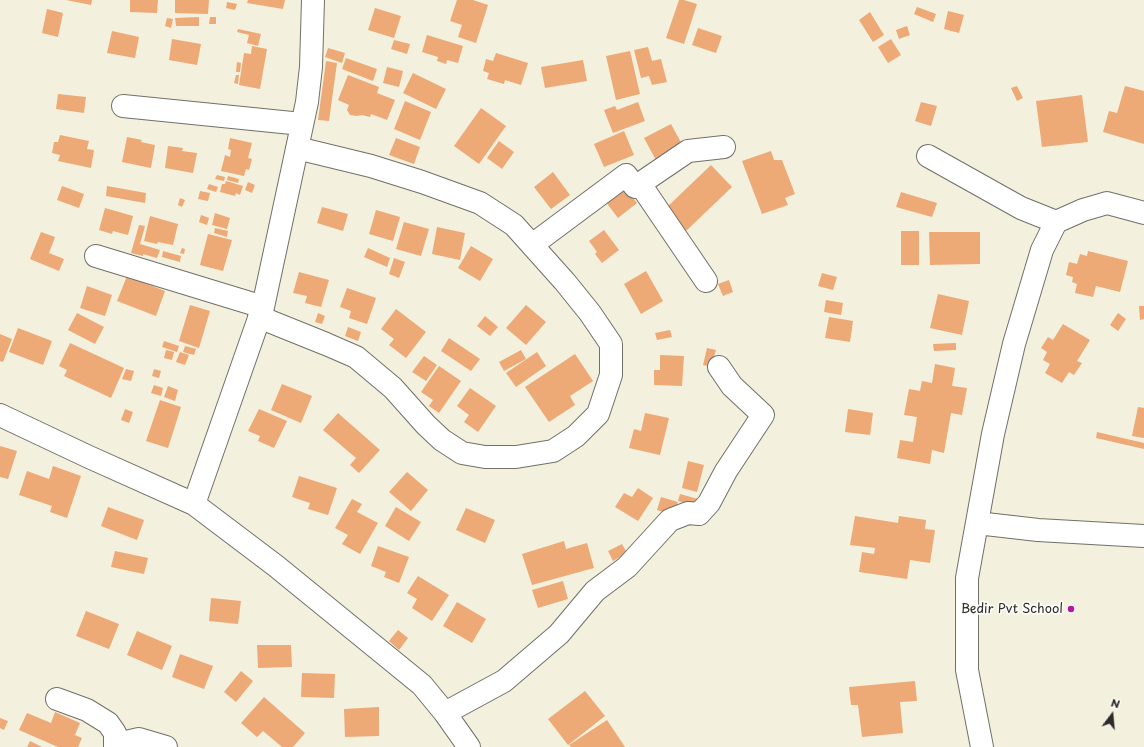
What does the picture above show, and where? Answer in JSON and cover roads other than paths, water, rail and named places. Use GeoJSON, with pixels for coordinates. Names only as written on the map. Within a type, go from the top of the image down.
{"type":"FeatureCollection","features":[{"type":"Feature","properties":{"kind":"street"},"geometry":{"type":"LineString","coordinates":[[194,504],[261,312],[307,102],[311,66],[313,0]]}},
{"type":"Feature","properties":{"kind":"street"},"geometry":{"type":"LineString","coordinates":[[123,106],[302,124]]}},
{"type":"Feature","properties":{"kind":"street"},"geometry":{"type":"LineString","coordinates":[[532,245],[626,175],[635,188],[688,151],[724,147]]}},
{"type":"Feature","properties":{"kind":"street"},"geometry":{"type":"LineString","coordinates":[[96,256],[261,312],[356,357],[393,388],[426,425],[442,440],[462,453],[485,457],[516,457],[553,451],[576,436],[598,414],[611,375],[611,344],[590,313],[570,288],[514,225],[480,202],[371,166],[297,148]]}},
{"type":"Feature","properties":{"kind":"street"},"geometry":{"type":"LineString","coordinates":[[928,156],[1021,208],[1056,222]]}},
{"type":"Feature","properties":{"kind":"street"},"geometry":{"type":"LineString","coordinates":[[640,184],[706,281]]}},
{"type":"Feature","properties":{"kind":"street"},"geometry":{"type":"LineString","coordinates":[[982,747],[967,670],[967,578],[993,434],[1014,344],[1042,250],[1056,222],[1083,210],[1107,203],[1144,213]]}},
{"type":"Feature","properties":{"kind":"street"},"geometry":{"type":"LineString","coordinates":[[446,713],[504,681],[559,634],[595,590],[627,567],[670,520],[688,513],[699,514],[709,503],[726,471],[763,415],[732,386],[719,367]]}},
{"type":"Feature","properties":{"kind":"street"},"geometry":{"type":"LineString","coordinates":[[0,415],[194,504],[276,566],[422,686],[446,713],[466,745]]}},
{"type":"Feature","properties":{"kind":"street"},"geometry":{"type":"LineString","coordinates":[[977,523],[1038,530],[1144,536]]}},
{"type":"Feature","properties":{"kind":"street"},"geometry":{"type":"LineString","coordinates":[[57,699],[87,710],[108,723],[115,733],[115,747]]}},
{"type":"Feature","properties":{"kind":"street"},"geometry":{"type":"LineString","coordinates":[[119,747],[126,742],[139,739],[166,747]]}},
{"type":"Feature","properties":{"kind":"place","name":"Bedir Pvt School"},"geometry":{"type":"Point","coordinates":[1071,609]}}]}
